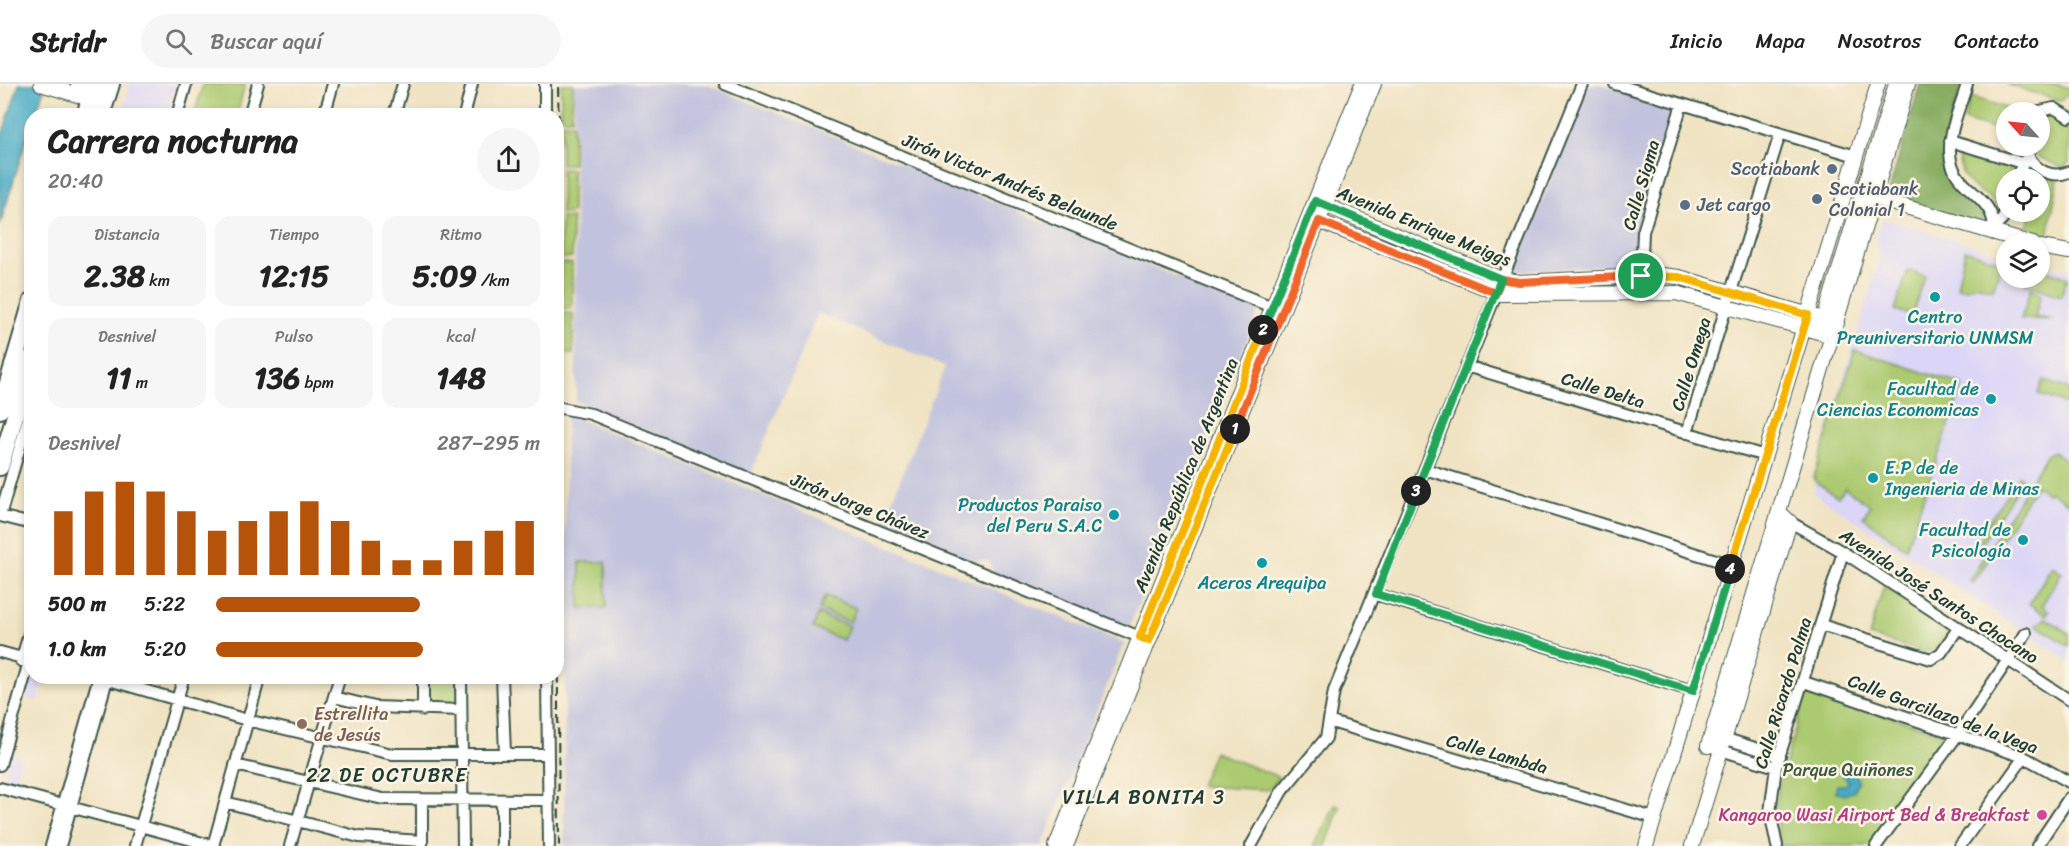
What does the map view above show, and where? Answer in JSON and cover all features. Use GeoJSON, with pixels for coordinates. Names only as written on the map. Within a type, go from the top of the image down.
{"type":"FeatureCollection","features":[{"type":"Feature","properties":{"kind":"highway"},"geometry":{"type":"LineString","coordinates":[[88,108],[95,93]]}},
{"type":"Feature","properties":{"kind":"highway"},"geometry":{"type":"LineString","coordinates":[[0,467],[22,395],[24,376]]}},
{"type":"Feature","properties":{"kind":"highway"},"geometry":{"type":"LineString","coordinates":[[0,410],[22,395]]}},
{"type":"Feature","properties":{"kind":"main road"},"geometry":{"type":"LineString","coordinates":[[41,84],[95,93]]}},
{"type":"Feature","properties":{"kind":"main road","name":"Avenida República de Argentina"},"geometry":{"type":"LineString","coordinates":[[1066,846],[1145,639],[1314,219],[1362,84]]}},
{"type":"Feature","properties":{"kind":"main road","name":"Avenida República de Argentina"},"geometry":{"type":"LineString","coordinates":[[1320,203],[1374,84]]}},
{"type":"Feature","properties":{"kind":"main road"},"geometry":{"type":"LineString","coordinates":[[1646,846],[1878,84]]}},
{"type":"Feature","properties":{"kind":"main road"},"geometry":{"type":"LineString","coordinates":[[1867,200],[1896,84]]}},
{"type":"Feature","properties":{"kind":"main road"},"geometry":{"type":"LineString","coordinates":[[1692,846],[1716,742],[1785,518],[1828,328],[1867,200],[1908,84]]}},
{"type":"Feature","properties":{"kind":"main road"},"geometry":{"type":"LineString","coordinates":[[1867,200],[2003,234]]}},
{"type":"Feature","properties":{"kind":"main road"},"geometry":{"type":"LineString","coordinates":[[1867,200],[1996,243]]}},
{"type":"Feature","properties":{"kind":"main road","name":"Avenida Enrique Meiggs"},"geometry":{"type":"LineString","coordinates":[[1320,203],[1501,279],[1545,281],[1641,276],[1679,277],[1808,315],[1828,328]]}},
{"type":"Feature","properties":{"kind":"main road","name":"Avenida Enrique Meiggs"},"geometry":{"type":"LineString","coordinates":[[1314,219],[1496,293],[1546,296],[1660,291],[1693,296],[1804,329],[1828,328]]}},
{"type":"Feature","properties":{"kind":"main road"},"geometry":{"type":"LineString","coordinates":[[1353,235],[1360,220]]}},
{"type":"Feature","properties":{"kind":"main road"},"geometry":{"type":"LineString","coordinates":[[2050,249],[2069,252]]}},
{"type":"Feature","properties":{"kind":"main road"},"geometry":{"type":"LineString","coordinates":[[2050,258],[2069,261]]}},
{"type":"Feature","properties":{"kind":"main road"},"geometry":{"type":"LineString","coordinates":[[1471,284],[1477,270]]}},
{"type":"Feature","properties":{"kind":"main road"},"geometry":{"type":"LineString","coordinates":[[1545,281],[1546,296]]}},
{"type":"Feature","properties":{"kind":"main road","name":"Avenida República de Argentina"},"geometry":{"type":"LineString","coordinates":[[1056,846],[1145,639]]}},
{"type":"Feature","properties":{"kind":"street"},"geometry":{"type":"LineString","coordinates":[[179,108],[186,84]]}},
{"type":"Feature","properties":{"kind":"street"},"geometry":{"type":"LineString","coordinates":[[251,108],[258,84]]}},
{"type":"Feature","properties":{"kind":"street"},"geometry":{"type":"LineString","coordinates":[[326,108],[333,84]]}},
{"type":"Feature","properties":{"kind":"street"},"geometry":{"type":"LineString","coordinates":[[396,108],[403,84]]}},
{"type":"Feature","properties":{"kind":"street"},"geometry":{"type":"LineString","coordinates":[[466,108],[472,84]]}},
{"type":"Feature","properties":{"kind":"street"},"geometry":{"type":"LineString","coordinates":[[545,84],[545,108]]}},
{"type":"Feature","properties":{"kind":"street","name":"Jirón Victor Andrés Belaunde"},"geometry":{"type":"LineString","coordinates":[[725,84],[741,87],[1277,309]]}},
{"type":"Feature","properties":{"kind":"street"},"geometry":{"type":"LineString","coordinates":[[1251,846],[1282,791],[1320,747],[1330,727],[1334,691],[1376,594],[1501,279],[1582,84]]}},
{"type":"Feature","properties":{"kind":"street"},"geometry":{"type":"LineString","coordinates":[[1615,84],[1856,156]]}},
{"type":"Feature","properties":{"kind":"street"},"geometry":{"type":"LineString","coordinates":[[1967,84],[1950,141],[1950,154],[1954,170],[1960,181],[1991,209],[1994,231]]}},
{"type":"Feature","properties":{"kind":"street","name":"Calle Sigma"},"geometry":{"type":"LineString","coordinates":[[1641,276],[1643,232],[1682,104]]}},
{"type":"Feature","properties":{"kind":"street"},"geometry":{"type":"LineString","coordinates":[[2050,109],[2054,108],[2069,117]]}},
{"type":"Feature","properties":{"kind":"street","name":"Calle Omega"},"geometry":{"type":"LineString","coordinates":[[1687,433],[1780,134]]}},
{"type":"Feature","properties":{"kind":"street"},"geometry":{"type":"LineString","coordinates":[[1950,141],[2025,160],[2052,176],[2069,172]]}},
{"type":"Feature","properties":{"kind":"street"},"geometry":{"type":"LineString","coordinates":[[2021,168],[2025,156]]}},
{"type":"Feature","properties":{"kind":"street"},"geometry":{"type":"LineString","coordinates":[[1994,231],[2001,222]]}},
{"type":"Feature","properties":{"kind":"street","name":"Calle Delta"},"geometry":{"type":"LineString","coordinates":[[1466,366],[1765,456]]}},
{"type":"Feature","properties":{"kind":"street"},"geometry":{"type":"LineString","coordinates":[[22,395],[0,516],[24,523]]}},
{"type":"Feature","properties":{"kind":"street","name":"Jirón Jorge Chávez"},"geometry":{"type":"LineString","coordinates":[[564,409],[591,414],[1145,639]]}},
{"type":"Feature","properties":{"kind":"street"},"geometry":{"type":"LineString","coordinates":[[1425,469],[1731,565]]}},
{"type":"Feature","properties":{"kind":"street","name":"Avenida José Santos Chocano"},"geometry":{"type":"LineString","coordinates":[[1785,518],[1843,552],[1959,627],[2006,661],[2069,700]]}},
{"type":"Feature","properties":{"kind":"street","name":"Calle Ricardo Palma"},"geometry":{"type":"LineString","coordinates":[[1777,846],[1770,812],[1776,767],[1843,552]]}},
{"type":"Feature","properties":{"kind":"street"},"geometry":{"type":"LineString","coordinates":[[1376,594],[1693,691]]}},
{"type":"Feature","properties":{"kind":"street"},"geometry":{"type":"LineString","coordinates":[[1821,625],[1931,659],[1941,653],[1959,627]]}},
{"type":"Feature","properties":{"kind":"street"},"geometry":{"type":"LineString","coordinates":[[1876,846],[1959,733],[2026,633]]}},
{"type":"Feature","properties":{"kind":"street"},"geometry":{"type":"LineString","coordinates":[[0,652],[24,656]]}},
{"type":"Feature","properties":{"kind":"street"},"geometry":{"type":"LineString","coordinates":[[0,737],[24,668]]}},
{"type":"Feature","properties":{"kind":"street"},"geometry":{"type":"LineString","coordinates":[[0,765],[24,672]]}},
{"type":"Feature","properties":{"kind":"street","name":"Calle Garcilazo de la Vega"},"geometry":{"type":"LineString","coordinates":[[1804,682],[2024,757],[2069,782]]}},
{"type":"Feature","properties":{"kind":"street"},"geometry":{"type":"LineString","coordinates":[[60,846],[67,806],[99,684]]}},
{"type":"Feature","properties":{"kind":"street"},"geometry":{"type":"LineString","coordinates":[[124,684],[247,720],[392,754],[548,754]]}},
{"type":"Feature","properties":{"kind":"street"},"geometry":{"type":"LineString","coordinates":[[135,846],[182,684]]}},
{"type":"Feature","properties":{"kind":"street"},"geometry":{"type":"LineString","coordinates":[[0,788],[213,846],[258,684]]}},
{"type":"Feature","properties":{"kind":"street"},"geometry":{"type":"LineString","coordinates":[[290,846],[338,684]]}},
{"type":"Feature","properties":{"kind":"street"},"geometry":{"type":"LineString","coordinates":[[423,684],[423,710]]}},
{"type":"Feature","properties":{"kind":"street"},"geometry":{"type":"LineString","coordinates":[[460,684],[463,846]]}},
{"type":"Feature","properties":{"kind":"street"},"geometry":{"type":"LineString","coordinates":[[502,684],[505,754]]}},
{"type":"Feature","properties":{"kind":"street"},"geometry":{"type":"LineString","coordinates":[[548,684],[549,846]]}},
{"type":"Feature","properties":{"kind":"street"},"geometry":{"type":"LineString","coordinates":[[334,697],[375,707],[461,710]]}},
{"type":"Feature","properties":{"kind":"street","name":"Calle Lambda"},"geometry":{"type":"LineString","coordinates":[[1330,727],[1654,818]]}},
{"type":"Feature","properties":{"kind":"street"},"geometry":{"type":"LineString","coordinates":[[1716,742],[1780,756]]}},
{"type":"Feature","properties":{"kind":"street"},"geometry":{"type":"LineString","coordinates":[[1716,742],[1776,767]]}},
{"type":"Feature","properties":{"kind":"street"},"geometry":{"type":"LineString","coordinates":[[1960,846],[2024,757]]}},
{"type":"Feature","properties":{"kind":"street"},"geometry":{"type":"LineString","coordinates":[[235,765],[383,799],[548,800]]}},
{"type":"Feature","properties":{"kind":"street"},"geometry":{"type":"LineString","coordinates":[[2037,846],[2069,798]]}},
{"type":"Feature","properties":{"kind":"street"},"geometry":{"type":"LineString","coordinates":[[502,800],[502,846]]}},
{"type":"Feature","properties":{"kind":"street"},"geometry":{"type":"LineString","coordinates":[[225,802],[359,837],[422,843],[422,801]]}},
{"type":"Feature","properties":{"kind":"street"},"geometry":{"type":"LineString","coordinates":[[51,846],[67,806]]}},
{"type":"Feature","properties":{"kind":"shaded area"},"geometry":{"type":"Polygon","coordinates":[[[130,84],[178,84],[172,92],[169,108],[123,108],[130,84]]]}},
{"type":"Feature","properties":{"kind":"shaded area"},"geometry":{"type":"Polygon","coordinates":[[[574,84],[705,84],[1259,310],[1129,627],[992,572],[989,562],[982,560],[974,563],[882,525],[945,367],[818,313],[751,474],[576,401],[574,84]]]}},
{"type":"Feature","properties":{"kind":"shaded area"},"geometry":{"type":"Polygon","coordinates":[[[1589,84],[1600,84],[1674,106],[1636,231],[1634,264],[1521,271],[1515,268],[1589,84]]]}},
{"type":"Feature","properties":{"kind":"shaded area"},"geometry":{"type":"Polygon","coordinates":[[[1882,218],[1996,253],[1996,288],[2050,288],[2050,267],[2069,270],[2069,661],[1813,493],[1816,482],[1814,477],[1878,264],[1876,235],[1882,218]]]}},
{"type":"Feature","properties":{"kind":"shaded area"},"geometry":{"type":"Polygon","coordinates":[[[566,414],[1124,643],[1042,846],[564,846],[566,414]]]}},
{"type":"Feature","properties":{"kind":"shaded area"},"geometry":{"type":"Polygon","coordinates":[[[30,684],[42,684],[38,701],[26,698],[30,684]]]}},
{"type":"Feature","properties":{"kind":"shaded area"},"geometry":{"type":"Polygon","coordinates":[[[10,754],[22,757],[14,784],[3,780],[10,754]]]}},
{"type":"Feature","properties":{"kind":"green space"},"geometry":{"type":"Polygon","coordinates":[[[203,84],[245,84],[239,108],[196,108],[203,84]]]}},
{"type":"Feature","properties":{"kind":"green space"},"geometry":{"type":"Polygon","coordinates":[[[561,84],[573,84],[572,118],[564,118],[564,108],[561,108],[561,84]]]}},
{"type":"Feature","properties":{"kind":"green space"},"geometry":{"type":"Polygon","coordinates":[[[1920,84],[1962,84],[1945,140],[1947,166],[1953,179],[1964,193],[1982,207],[1988,215],[1991,222],[1987,226],[1887,198],[1920,84]]]}},
{"type":"Feature","properties":{"kind":"green space"},"geometry":{"type":"Polygon","coordinates":[[[2006,84],[2055,84],[2069,88],[2069,93],[2060,101],[2006,84]]]}},
{"type":"Feature","properties":{"kind":"green space"},"geometry":{"type":"Polygon","coordinates":[[[1971,97],[1996,105],[1996,130],[1964,120],[1971,97]]]}},
{"type":"Feature","properties":{"kind":"green space"},"geometry":{"type":"Polygon","coordinates":[[[2050,114],[2056,115],[2069,127],[2069,163],[2062,168],[2036,156],[2050,156],[2050,114]]]}},
{"type":"Feature","properties":{"kind":"green space"},"geometry":{"type":"Polygon","coordinates":[[[564,123],[573,123],[573,164],[564,164],[564,123]]]}},
{"type":"Feature","properties":{"kind":"green space"},"geometry":{"type":"Polygon","coordinates":[[[1956,147],[2013,166],[2012,168],[1996,168],[1996,206],[1985,194],[1974,188],[1964,176],[1956,147]]]}},
{"type":"Feature","properties":{"kind":"green space"},"geometry":{"type":"Polygon","coordinates":[[[564,169],[572,169],[572,213],[564,214],[564,169]]]}},
{"type":"Feature","properties":{"kind":"green space"},"geometry":{"type":"Polygon","coordinates":[[[2050,177],[2058,180],[2048,234],[2025,234],[2029,222],[2050,222],[2050,177]]]}},
{"type":"Feature","properties":{"kind":"green space"},"geometry":{"type":"Polygon","coordinates":[[[564,218],[572,218],[572,258],[564,258],[564,218]]]}},
{"type":"Feature","properties":{"kind":"green space"},"geometry":{"type":"Polygon","coordinates":[[[1965,250],[1996,260],[1996,280],[1993,289],[1975,284],[1965,289],[1957,287],[1965,250]]]}},
{"type":"Feature","properties":{"kind":"green space"},"geometry":{"type":"Polygon","coordinates":[[[564,263],[572,263],[572,308],[564,309],[564,263]]]}},
{"type":"Feature","properties":{"kind":"green space"},"geometry":{"type":"Polygon","coordinates":[[[1908,270],[1925,276],[1912,315],[1895,310],[1908,270]]]}},
{"type":"Feature","properties":{"kind":"green space"},"geometry":{"type":"Polygon","coordinates":[[[2050,272],[2068,278],[2061,296],[2039,288],[2050,288],[2050,272]]]}},
{"type":"Feature","properties":{"kind":"green space"},"geometry":{"type":"Polygon","coordinates":[[[2031,288],[2041,294],[2035,317],[2054,320],[2021,319],[2031,288]]]}},
{"type":"Feature","properties":{"kind":"green space"},"geometry":{"type":"Polygon","coordinates":[[[573,313],[573,354],[564,354],[564,314],[573,313]]]}},
{"type":"Feature","properties":{"kind":"green space"},"geometry":{"type":"Polygon","coordinates":[[[1855,350],[1963,385],[1906,548],[1863,517],[1870,506],[1845,488],[1838,497],[1816,482],[1814,477],[1855,350]]]}},
{"type":"Feature","properties":{"kind":"green space"},"geometry":{"type":"Polygon","coordinates":[[[2043,380],[2069,389],[2069,405],[2038,394],[2043,380]]]}},
{"type":"Feature","properties":{"kind":"green space"},"geometry":{"type":"Polygon","coordinates":[[[2053,452],[2069,462],[2069,504],[2050,491],[2048,494],[2036,486],[1976,579],[1973,583],[1969,581],[2047,454],[2053,452]]]}},
{"type":"Feature","properties":{"kind":"green space"},"geometry":{"type":"Polygon","coordinates":[[[2019,476],[2023,480],[1982,543],[1979,541],[1984,533],[1982,532],[2019,476]]]}},
{"type":"Feature","properties":{"kind":"green space"},"geometry":{"type":"Polygon","coordinates":[[[580,562],[606,562],[606,608],[580,608],[580,562]]]}},
{"type":"Feature","properties":{"kind":"green space"},"geometry":{"type":"Polygon","coordinates":[[[2052,566],[2062,572],[2042,605],[2049,611],[2046,615],[2029,604],[2052,566]]]}},
{"type":"Feature","properties":{"kind":"green space"},"geometry":{"type":"Polygon","coordinates":[[[1884,586],[1950,628],[1937,648],[1924,652],[1869,636],[1884,586]]]}},
{"type":"Feature","properties":{"kind":"green space"},"geometry":{"type":"Polygon","coordinates":[[[825,596],[856,608],[850,622],[819,610],[825,596]]]}},
{"type":"Feature","properties":{"kind":"green space"},"geometry":{"type":"Polygon","coordinates":[[[818,614],[849,626],[843,640],[813,628],[818,614]]]}},
{"type":"Feature","properties":{"kind":"green space"},"geometry":{"type":"Polygon","coordinates":[[[2046,618],[2069,633],[2069,646],[2036,625],[2046,618]]]}},
{"type":"Feature","properties":{"kind":"green space"},"geometry":{"type":"Polygon","coordinates":[[[428,684],[459,684],[459,708],[427,707],[428,684]]]}},
{"type":"Feature","properties":{"kind":"green space","name":"Parque Quiñones"},"geometry":{"type":"Polygon","coordinates":[[[1806,691],[1949,735],[1870,846],[1780,846],[1775,812],[1778,789],[1806,691]]]}},
{"type":"Feature","properties":{"kind":"green space"},"geometry":{"type":"Polygon","coordinates":[[[1214,752],[1279,777],[1269,790],[1200,786],[1214,752]]]}},
{"type":"Feature","properties":{"kind":"green space"},"geometry":{"type":"Polygon","coordinates":[[[1335,805],[1340,806],[1326,846],[1315,845],[1335,805]]]}},
{"type":"Feature","properties":{"kind":"water"},"geometry":{"type":"Polygon","coordinates":[[[19,84],[46,84],[37,108],[24,108],[24,147],[0,225],[0,141],[19,84]]]}},
{"type":"Feature","properties":{"kind":"water"},"geometry":{"type":"Polygon","coordinates":[[[1843,767],[1854,771],[1858,780],[1854,791],[1844,795],[1835,792],[1837,785],[1845,785],[1849,782],[1841,773],[1843,767]]]}},
{"type":"Feature","properties":{"kind":"railway"},"geometry":{"type":"LineString","coordinates":[[558,84],[558,108]]}},
{"type":"Feature","properties":{"kind":"railway"},"geometry":{"type":"LineString","coordinates":[[558,684],[559,846]]}},
{"type":"Feature","properties":{"kind":"place","name":"Scotiabank"},"geometry":{"type":"Point","coordinates":[1832,169]}},
{"type":"Feature","properties":{"kind":"place","name":"Scotiabank Colonial 1"},"geometry":{"type":"Point","coordinates":[1817,199]}},
{"type":"Feature","properties":{"kind":"place","name":"Jet cargo"},"geometry":{"type":"Point","coordinates":[1685,205]}},
{"type":"Feature","properties":{"kind":"place","name":"Centro Preuniversitario UNMSM"},"geometry":{"type":"Point","coordinates":[1935,297]}},
{"type":"Feature","properties":{"kind":"place","name":"Facultad de Ciencias Economicas"},"geometry":{"type":"Point","coordinates":[1991,399]}},
{"type":"Feature","properties":{"kind":"place","name":"E.P de de Ingenieria de Minas"},"geometry":{"type":"Point","coordinates":[1873,478]}},
{"type":"Feature","properties":{"kind":"place","name":"Productos Paraiso del Peru S.A.C"},"geometry":{"type":"Point","coordinates":[1114,515]}},
{"type":"Feature","properties":{"kind":"place","name":"Facultad de Psicología"},"geometry":{"type":"Point","coordinates":[2023,540]}},
{"type":"Feature","properties":{"kind":"place","name":"Aceros Arequipa"},"geometry":{"type":"Point","coordinates":[1262,563]}},
{"type":"Feature","properties":{"kind":"place","name":"Estrellita de Jesús"},"geometry":{"type":"Point","coordinates":[302,724]}},
{"type":"Feature","properties":{"kind":"place","name":"Kangaroo Wasi Airport Bed & Breakfast"},"geometry":{"type":"Point","coordinates":[2042,815]}},
{"type":"Feature","properties":{"kind":"district","name":"22 DE OCTUBRE"},"geometry":{"type":"Point","coordinates":[387,775]}},
{"type":"Feature","properties":{"kind":"district","name":"VILLA BONITA 3"},"geometry":{"type":"Point","coordinates":[1144,797]}},
{"type":"Feature","properties":{"kind":"route"},"geometry":{"type":"LineString","coordinates":[[1641,276],[1519,282],[1501,279],[1496,293],[1471,284],[1319,221],[1149,641],[1140,637],[1315,201],[1501,279],[1493,301],[1376,594],[1693,691],[1808,315],[1697,281],[1663,275],[1641,276]]}}]}
